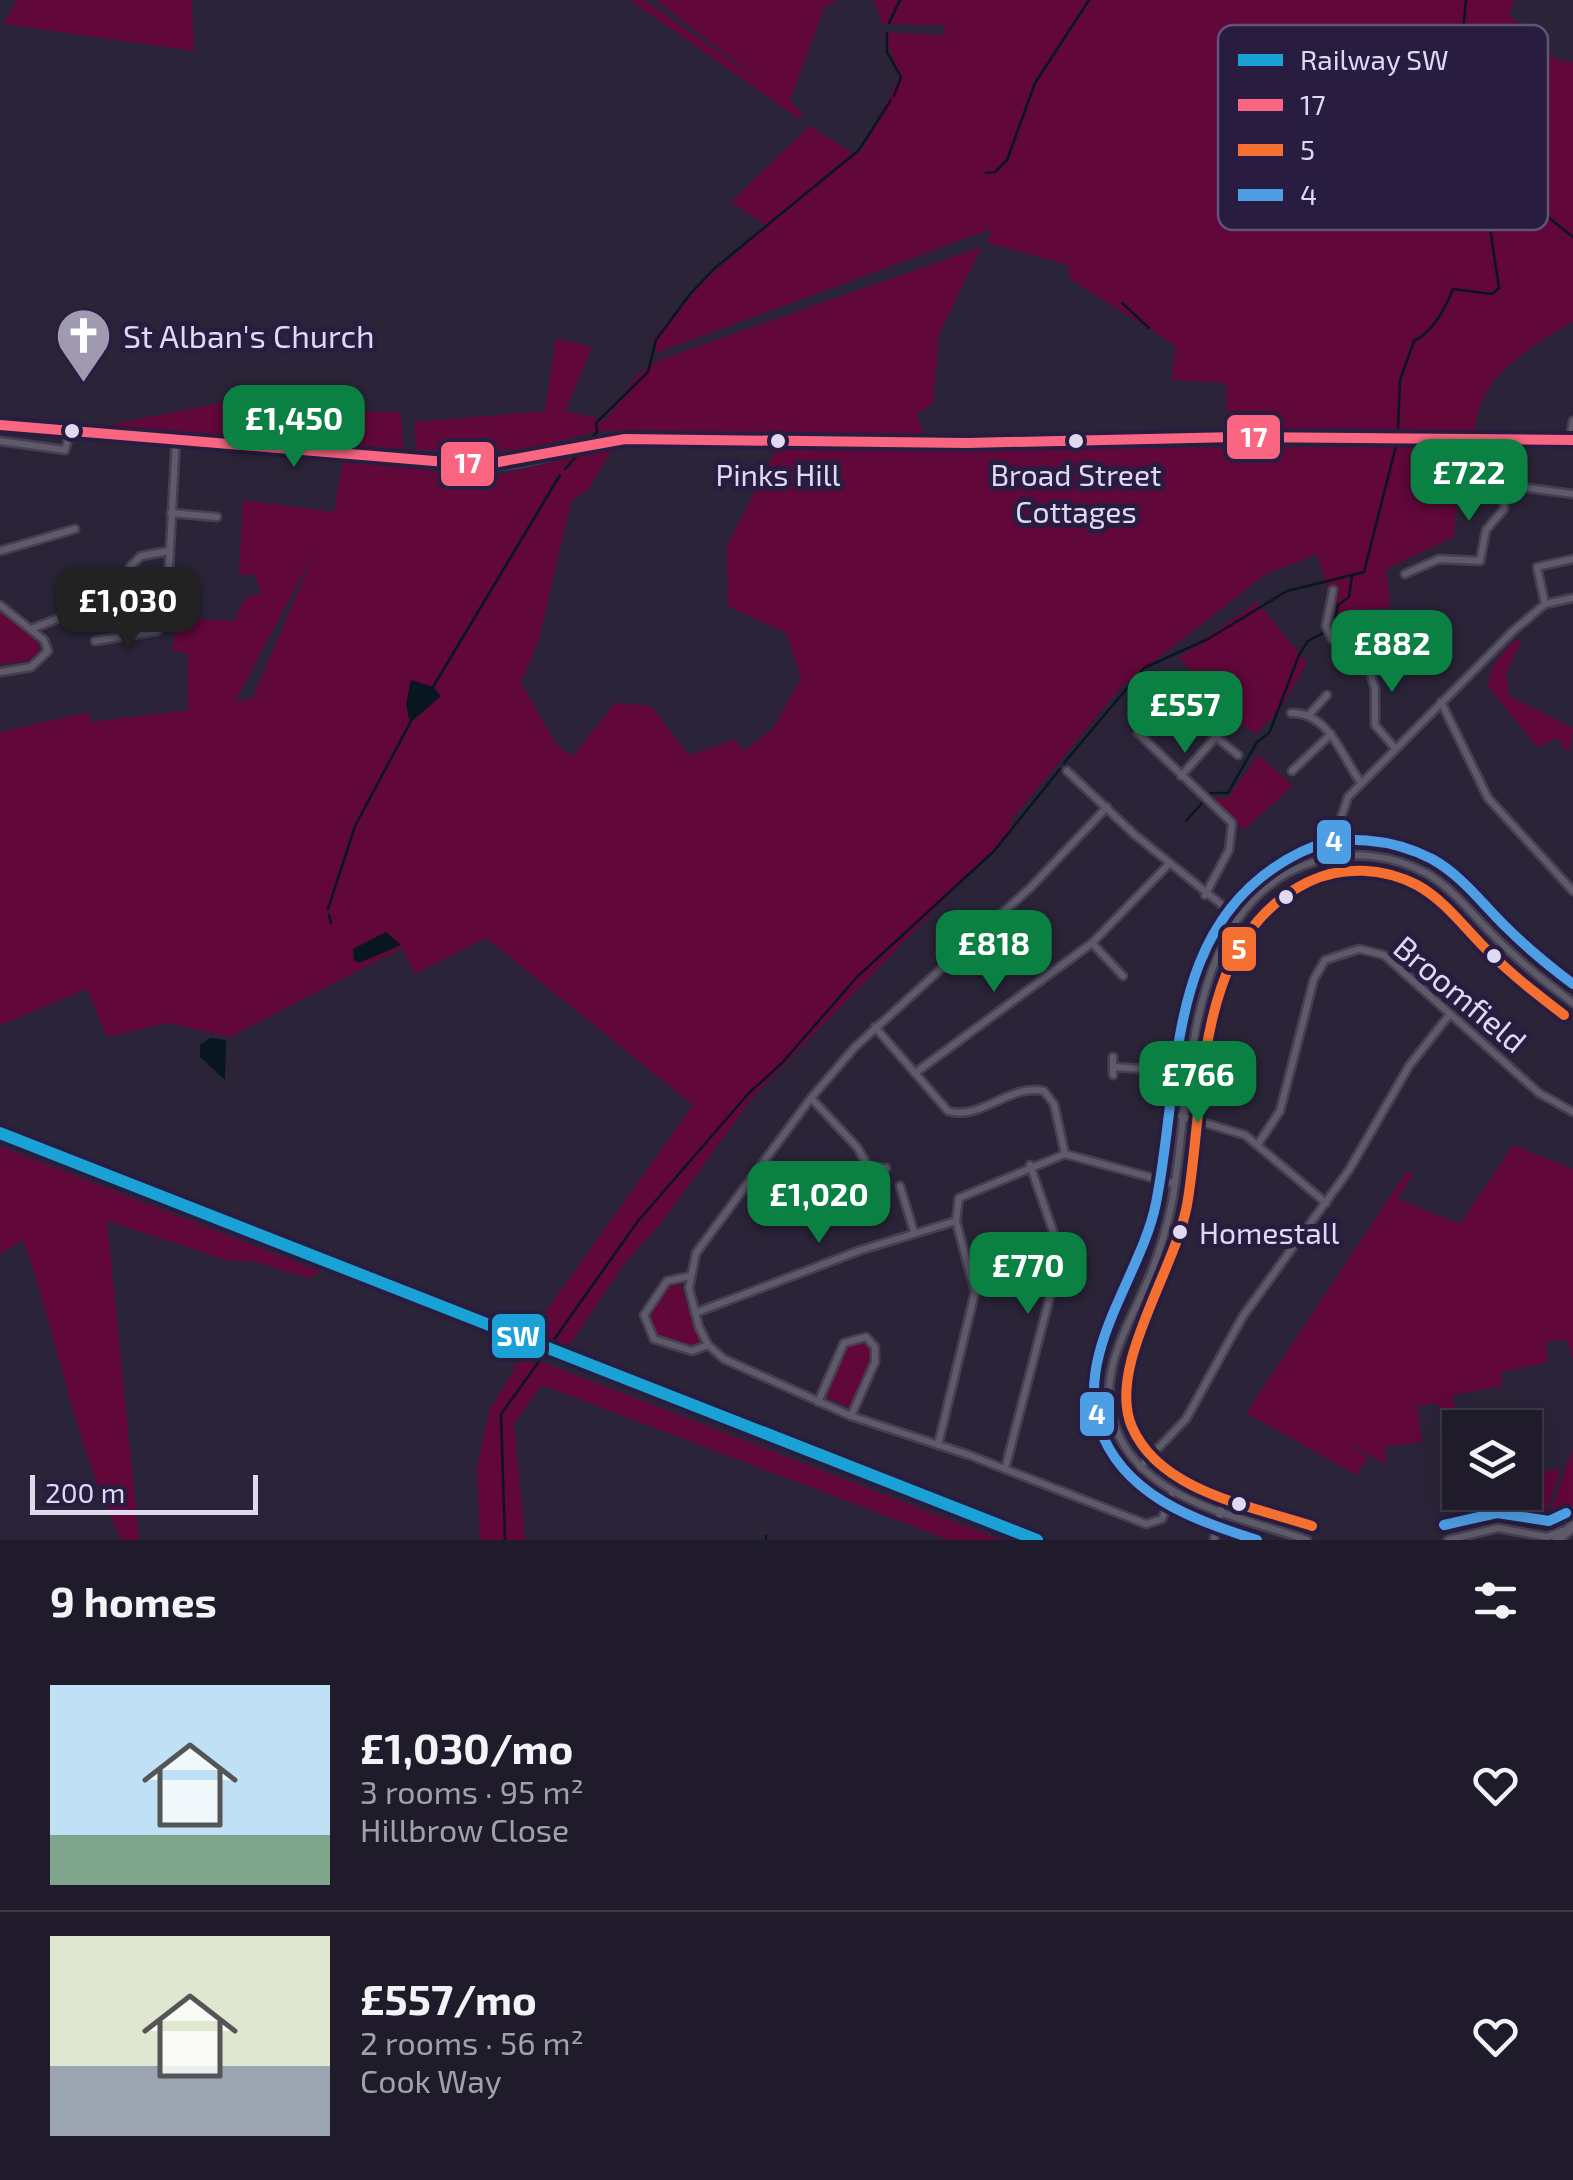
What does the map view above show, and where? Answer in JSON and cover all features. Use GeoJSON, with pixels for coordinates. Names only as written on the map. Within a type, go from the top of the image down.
{"type":"FeatureCollection","features":[{"type":"Feature","properties":{"kind":"street"},"geometry":{"type":"LineString","coordinates":[[0,426],[176,438],[344,458],[482,465],[509,464],[610,440],[1571,440],[1573,421]]}},
{"type":"Feature","properties":{"kind":"street"},"geometry":{"type":"LineString","coordinates":[[0,440],[65,450],[70,433]]}},
{"type":"Feature","properties":{"kind":"street"},"geometry":{"type":"LineString","coordinates":[[169,567],[176,438]]}},
{"type":"Feature","properties":{"kind":"street"},"geometry":{"type":"LineString","coordinates":[[1405,574],[1439,559],[1480,560],[1486,530],[1504,509],[1504,441]]}},
{"type":"Feature","properties":{"kind":"street"},"geometry":{"type":"LineString","coordinates":[[1505,485],[1573,494]]}},
{"type":"Feature","properties":{"kind":"street"},"geometry":{"type":"LineString","coordinates":[[171,514],[217,517]]}},
{"type":"Feature","properties":{"kind":"street"},"geometry":{"type":"LineString","coordinates":[[0,551],[76,529]]}},
{"type":"Feature","properties":{"kind":"street"},"geometry":{"type":"LineString","coordinates":[[132,632],[130,567],[137,558],[169,551]]}},
{"type":"Feature","properties":{"kind":"street"},"geometry":{"type":"LineString","coordinates":[[1545,604],[1537,567],[1573,559]]}},
{"type":"Feature","properties":{"kind":"street"},"geometry":{"type":"LineString","coordinates":[[1333,590],[1326,626],[1332,638],[1365,655],[1376,688],[1375,725],[1394,746]]}},
{"type":"Feature","properties":{"kind":"street"},"geometry":{"type":"LineString","coordinates":[[1340,856],[1341,814],[1361,783],[1394,746],[1545,604],[1573,598]]}},
{"type":"Feature","properties":{"kind":"street"},"geometry":{"type":"LineString","coordinates":[[0,605],[44,640],[46,655],[31,667],[0,672]]}},
{"type":"Feature","properties":{"kind":"street"},"geometry":{"type":"LineString","coordinates":[[31,629],[80,610]]}},
{"type":"Feature","properties":{"kind":"street"},"geometry":{"type":"LineString","coordinates":[[95,641],[157,631]]}},
{"type":"Feature","properties":{"kind":"street"},"geometry":{"type":"LineString","coordinates":[[1186,678],[1138,733],[1232,823],[1230,850],[1206,894]]}},
{"type":"Feature","properties":{"kind":"street"},"geometry":{"type":"LineString","coordinates":[[1309,715],[1327,694]]}},
{"type":"Feature","properties":{"kind":"street"},"geometry":{"type":"LineString","coordinates":[[1165,702],[1178,714]]}},
{"type":"Feature","properties":{"kind":"street"},"geometry":{"type":"LineString","coordinates":[[1441,702],[1488,798],[1573,891]]}},
{"type":"Feature","properties":{"kind":"street"},"geometry":{"type":"LineString","coordinates":[[1291,713],[1309,715],[1331,734],[1361,783]]}},
{"type":"Feature","properties":{"kind":"street"},"geometry":{"type":"LineString","coordinates":[[1181,776],[1222,730]]}},
{"type":"Feature","properties":{"kind":"street"},"geometry":{"type":"LineString","coordinates":[[1292,771],[1331,734]]}},
{"type":"Feature","properties":{"kind":"street"},"geometry":{"type":"LineString","coordinates":[[1216,737],[1238,755]]}},
{"type":"Feature","properties":{"kind":"street"},"geometry":{"type":"LineString","coordinates":[[1067,771],[1169,864],[1237,917]]}},
{"type":"Feature","properties":{"kind":"street"},"geometry":{"type":"LineString","coordinates":[[1107,807],[1032,887],[874,1027],[811,1098],[696,1253],[690,1276],[695,1313],[708,1345],[724,1359],[818,1402],[1005,1468],[1146,1524],[1162,1518],[1173,1491]]}},
{"type":"Feature","properties":{"kind":"street"},"geometry":{"type":"LineString","coordinates":[[1308,1540],[1173,1491],[1140,1467],[1117,1433],[1108,1391],[1112,1355],[1156,1260],[1174,1184],[1187,1072],[1213,972],[1237,917],[1284,874],[1340,856],[1385,858],[1432,877],[1505,947],[1573,1003]]}},
{"type":"Feature","properties":{"kind":"street"},"geometry":{"type":"LineString","coordinates":[[915,1073],[1092,943],[1169,864]]}},
{"type":"Feature","properties":{"kind":"street"},"geometry":{"type":"LineString","coordinates":[[1092,943],[1125,977]]}},
{"type":"Feature","properties":{"kind":"street","name":"Broomfield"},"geometry":{"type":"LineString","coordinates":[[1258,1144],[1280,1111],[1296,1036],[1325,960],[1359,948],[1384,955],[1548,1100],[1573,1112]]}},
{"type":"Feature","properties":{"kind":"street"},"geometry":{"type":"LineString","coordinates":[[1140,1467],[1186,1418],[1243,1316],[1326,1204],[1408,1066],[1450,1014]]}},
{"type":"Feature","properties":{"kind":"street"},"geometry":{"type":"LineString","coordinates":[[874,1027],[940,1106],[955,1113],[1026,1090],[1044,1091],[1054,1104],[1065,1154]]}},
{"type":"Feature","properties":{"kind":"street"},"geometry":{"type":"LineString","coordinates":[[1113,1057],[1113,1071],[1187,1072]]}},
{"type":"Feature","properties":{"kind":"street"},"geometry":{"type":"LineString","coordinates":[[811,1098],[857,1147],[868,1168]]}},
{"type":"Feature","properties":{"kind":"street"},"geometry":{"type":"LineString","coordinates":[[1180,1116],[1233,1128],[1258,1144],[1326,1204]]}},
{"type":"Feature","properties":{"kind":"street"},"geometry":{"type":"LineString","coordinates":[[938,1445],[974,1292],[956,1221],[959,1198],[1030,1165],[1065,1154],[1174,1184]]}},
{"type":"Feature","properties":{"kind":"street"},"geometry":{"type":"LineString","coordinates":[[1005,1468],[1062,1254],[1030,1165]]}},
{"type":"Feature","properties":{"kind":"street"},"geometry":{"type":"LineString","coordinates":[[862,1175],[868,1168],[886,1168]]}},
{"type":"Feature","properties":{"kind":"street"},"geometry":{"type":"LineString","coordinates":[[900,1186],[914,1232]]}},
{"type":"Feature","properties":{"kind":"street"},"geometry":{"type":"LineString","coordinates":[[695,1313],[914,1232],[956,1221]]}},
{"type":"Feature","properties":{"kind":"street"},"geometry":{"type":"LineString","coordinates":[[690,1276],[667,1281],[644,1315],[654,1339],[692,1352],[708,1345]]}},
{"type":"Feature","properties":{"kind":"street"},"geometry":{"type":"LineString","coordinates":[[818,1402],[844,1343],[866,1337],[875,1348],[875,1362],[851,1416]]}},
{"type":"Feature","properties":{"kind":"street"},"geometry":{"type":"LineString","coordinates":[[1214,1540],[1221,1509]]}},
{"type":"Feature","properties":{"kind":"street"},"geometry":{"type":"LineString","coordinates":[[1448,1540],[1515,1528],[1552,1537],[1570,1526]]}},
{"type":"Feature","properties":{"kind":"street"},"geometry":{"type":"LineString","coordinates":[[1557,1540],[1570,1526]]}},
{"type":"Feature","properties":{"kind":"shaded area"},"geometry":{"type":"Polygon","coordinates":[[[17,0],[192,0],[194,51],[4,24],[17,0]]]}},
{"type":"Feature","properties":{"kind":"shaded area"},"geometry":{"type":"Polygon","coordinates":[[[630,0],[644,0],[760,81],[656,0],[837,0],[824,8],[790,101],[804,116],[799,119],[630,0]]]}},
{"type":"Feature","properties":{"kind":"shaded area"},"geometry":{"type":"Polygon","coordinates":[[[874,0],[1514,0],[1509,15],[1520,25],[1218,25],[1218,230],[1548,230],[1548,52],[1557,60],[1573,62],[1573,321],[1523,353],[1495,379],[1478,413],[1475,433],[1336,428],[1228,432],[1226,383],[1171,380],[1176,346],[1070,279],[1068,265],[988,243],[991,229],[656,353],[653,339],[706,279],[767,226],[731,202],[809,126],[856,155],[863,148],[899,77],[884,32],[945,35],[943,25],[882,24],[874,0]]]}},
{"type":"Feature","properties":{"kind":"shaded area"},"geometry":{"type":"Polygon","coordinates":[[[981,247],[939,335],[933,404],[916,414],[925,437],[600,431],[523,450],[416,450],[414,422],[545,411],[556,338],[592,347],[565,411],[606,420],[637,375],[654,362],[981,247]]]}},
{"type":"Feature","properties":{"kind":"shaded area"},"geometry":{"type":"Polygon","coordinates":[[[282,391],[333,412],[401,412],[403,449],[103,426],[282,391]]]}},
{"type":"Feature","properties":{"kind":"shaded area"},"geometry":{"type":"Polygon","coordinates":[[[779,444],[986,449],[1459,446],[1454,537],[1386,569],[1390,607],[1359,610],[1362,641],[1344,640],[1317,554],[1266,574],[1120,688],[1009,823],[1014,828],[752,1098],[662,1222],[623,1265],[568,1347],[532,1331],[693,1105],[486,938],[415,974],[402,948],[230,1037],[167,1023],[107,1037],[87,989],[0,1025],[0,732],[88,712],[90,722],[188,710],[188,654],[172,650],[178,611],[195,619],[234,621],[245,598],[261,593],[254,574],[239,576],[243,500],[334,512],[343,461],[492,477],[614,446],[589,489],[571,501],[539,639],[521,683],[557,745],[572,757],[615,703],[651,706],[689,755],[735,740],[743,751],[773,729],[801,678],[786,633],[728,606],[727,546],[779,444]],[[315,552],[235,702],[252,699],[315,552]]]}},
{"type":"Feature","properties":{"kind":"shaded area"},"geometry":{"type":"Polygon","coordinates":[[[1257,602],[1307,663],[1279,711],[1255,734],[1218,706],[1179,657],[1257,602]]]}},
{"type":"Feature","properties":{"kind":"shaded area"},"geometry":{"type":"Polygon","coordinates":[[[0,609],[39,640],[39,656],[31,661],[0,664],[0,609]]]}},
{"type":"Feature","properties":{"kind":"shaded area"},"geometry":{"type":"Polygon","coordinates":[[[1522,639],[1506,675],[1509,696],[1573,728],[1570,749],[1566,751],[1558,738],[1537,747],[1487,685],[1493,665],[1515,640],[1522,639]]]}},
{"type":"Feature","properties":{"kind":"shaded area"},"geometry":{"type":"Polygon","coordinates":[[[1258,755],[1293,786],[1243,830],[1211,798],[1228,798],[1258,755]]]}},
{"type":"Feature","properties":{"kind":"shaded area"},"geometry":{"type":"Polygon","coordinates":[[[1513,1145],[1573,1169],[1573,1360],[1566,1339],[1546,1342],[1548,1362],[1501,1372],[1502,1386],[1453,1395],[1455,1410],[1442,1410],[1442,1417],[1438,1403],[1417,1406],[1422,1442],[1384,1447],[1387,1465],[1342,1440],[1368,1457],[1357,1475],[1246,1413],[1407,1171],[1413,1175],[1397,1199],[1460,1224],[1513,1145]]]}},
{"type":"Feature","properties":{"kind":"shaded area"},"geometry":{"type":"Polygon","coordinates":[[[0,1146],[321,1272],[308,1278],[256,1262],[226,1260],[107,1221],[139,1540],[122,1540],[92,1468],[23,1240],[0,1254],[0,1146]]]}},
{"type":"Feature","properties":{"kind":"shaded area"},"geometry":{"type":"Polygon","coordinates":[[[680,1282],[700,1340],[694,1348],[656,1336],[648,1315],[670,1284],[680,1282]]]}},
{"type":"Feature","properties":{"kind":"shaded area"},"geometry":{"type":"Polygon","coordinates":[[[854,1341],[865,1341],[873,1348],[873,1360],[851,1408],[824,1396],[846,1348],[854,1341]]]}},
{"type":"Feature","properties":{"kind":"shaded area"},"geometry":{"type":"Polygon","coordinates":[[[523,1354],[1002,1540],[949,1540],[542,1385],[514,1424],[525,1540],[480,1540],[477,1466],[490,1409],[523,1354]]]}},
{"type":"Feature","properties":{"kind":"shaded area"},"geometry":{"type":"Polygon","coordinates":[[[1573,1448],[1573,1515],[1544,1529],[1573,1448]]]}},
{"type":"Feature","properties":{"kind":"shaded area"},"geometry":{"type":"Polygon","coordinates":[[[1561,1469],[1540,1528],[1501,1523],[1501,1513],[1542,1510],[1542,1472],[1561,1469]]]}},
{"type":"Feature","properties":{"kind":"shaded area"},"geometry":{"type":"Polygon","coordinates":[[[1492,1510],[1496,1523],[1457,1531],[1456,1512],[1492,1510]]]}},
{"type":"Feature","properties":{"kind":"water"},"geometry":{"type":"Polygon","coordinates":[[[411,680],[433,687],[441,696],[410,723],[406,704],[411,680]]]}},
{"type":"Feature","properties":{"kind":"water"},"geometry":{"type":"Polygon","coordinates":[[[386,932],[401,945],[359,963],[354,960],[353,949],[386,932]]]}},
{"type":"Feature","properties":{"kind":"water"},"geometry":{"type":"Polygon","coordinates":[[[210,1038],[226,1040],[225,1080],[200,1057],[200,1045],[210,1038]]]}},
{"type":"Feature","properties":{"kind":"waterway"},"geometry":{"type":"LineString","coordinates":[[889,23],[900,0]]}},
{"type":"Feature","properties":{"kind":"waterway"},"geometry":{"type":"LineString","coordinates":[[986,173],[995,172],[1007,160],[1035,83],[1089,0]]}},
{"type":"Feature","properties":{"kind":"waterway"},"geometry":{"type":"LineString","coordinates":[[1464,25],[1466,0]]}},
{"type":"Feature","properties":{"kind":"waterway"},"geometry":{"type":"LineString","coordinates":[[887,33],[887,52],[901,77],[894,96]]}},
{"type":"Feature","properties":{"kind":"waterway"},"geometry":{"type":"LineString","coordinates":[[588,442],[597,432],[596,423],[648,372],[656,340],[690,294],[715,268],[859,150],[891,100]]}},
{"type":"Feature","properties":{"kind":"waterway"},"geometry":{"type":"LineString","coordinates":[[1548,217],[1573,237]]}},
{"type":"Feature","properties":{"kind":"waterway"},"geometry":{"type":"LineString","coordinates":[[1398,428],[1400,380],[1414,341],[1433,326],[1453,289],[1492,294],[1499,288],[1490,230]]}},
{"type":"Feature","properties":{"kind":"waterway"},"geometry":{"type":"LineString","coordinates":[[1122,303],[1149,328]]}},
{"type":"Feature","properties":{"kind":"waterway"},"geometry":{"type":"LineString","coordinates":[[1064,763],[1144,668],[1208,639],[1287,591],[1364,572],[1397,442]]}},
{"type":"Feature","properties":{"kind":"waterway"},"geometry":{"type":"LineString","coordinates":[[565,469],[580,452]]}},
{"type":"Feature","properties":{"kind":"waterway"},"geometry":{"type":"LineString","coordinates":[[433,687],[560,475]]}},
{"type":"Feature","properties":{"kind":"waterway"},"geometry":{"type":"LineString","coordinates":[[1270,731],[1299,655],[1308,641],[1334,627],[1338,605],[1349,597],[1352,576]]}},
{"type":"Feature","properties":{"kind":"waterway"},"geometry":{"type":"LineString","coordinates":[[328,909],[355,826],[410,723]]}},
{"type":"Feature","properties":{"kind":"waterway"},"geometry":{"type":"LineString","coordinates":[[1186,821],[1211,793],[1228,793],[1257,742],[1269,733]]}},
{"type":"Feature","properties":{"kind":"waterway"},"geometry":{"type":"LineString","coordinates":[[553,1341],[638,1221],[749,1093],[782,1063],[857,977],[994,851],[1060,769]]}},
{"type":"Feature","properties":{"kind":"waterway"},"geometry":{"type":"LineString","coordinates":[[329,915],[331,923]]}},
{"type":"Feature","properties":{"kind":"waterway"},"geometry":{"type":"LineString","coordinates":[[505,1540],[501,1414],[540,1360]]}},
{"type":"Feature","properties":{"kind":"rail line","name":"SW"},"geometry":{"type":"LineString","coordinates":[[0,1133],[1037,1540]]}},
{"type":"Feature","properties":{"kind":"transit line","name":"17"},"geometry":{"type":"LineString","coordinates":[[0,425],[482,465],[625,439],[967,443],[1236,437],[1573,440]]}},
{"type":"Feature","properties":{"kind":"transit line","name":"4"},"geometry":{"type":"LineString","coordinates":[[1257,1540],[1185,1513],[1142,1487],[1110,1450],[1099,1426],[1094,1398],[1103,1341],[1149,1230],[1156,1203],[1186,1005],[1201,959],[1224,917],[1256,881],[1301,852],[1350,840],[1384,843],[1417,852],[1442,865],[1521,941],[1573,984]]}},
{"type":"Feature","properties":{"kind":"transit line","name":"5"},"geometry":{"type":"LineString","coordinates":[[1312,1526],[1236,1503],[1185,1482],[1145,1449],[1132,1427],[1126,1403],[1135,1348],[1187,1205],[1211,1024],[1224,981],[1243,941],[1270,908],[1308,882],[1349,871],[1391,875],[1417,885],[1437,899],[1507,969],[1564,1015]]}},
{"type":"Feature","properties":{"kind":"transit line","name":"4"},"geometry":{"type":"LineString","coordinates":[[1444,1525],[1497,1513],[1549,1521],[1566,1513]]}},
{"type":"Feature","properties":{"kind":"place","name":"St Alban's Church"},"geometry":{"type":"Point","coordinates":[84,384]}},
{"type":"Feature","properties":{"kind":"place","name":"Pinks Hill"},"geometry":{"type":"Point","coordinates":[778,441]}},
{"type":"Feature","properties":{"kind":"place","name":"Broad Street Cottages"},"geometry":{"type":"Point","coordinates":[1076,441]}},
{"type":"Feature","properties":{"kind":"place","name":"Homestall"},"geometry":{"type":"Point","coordinates":[1180,1232]}}]}
